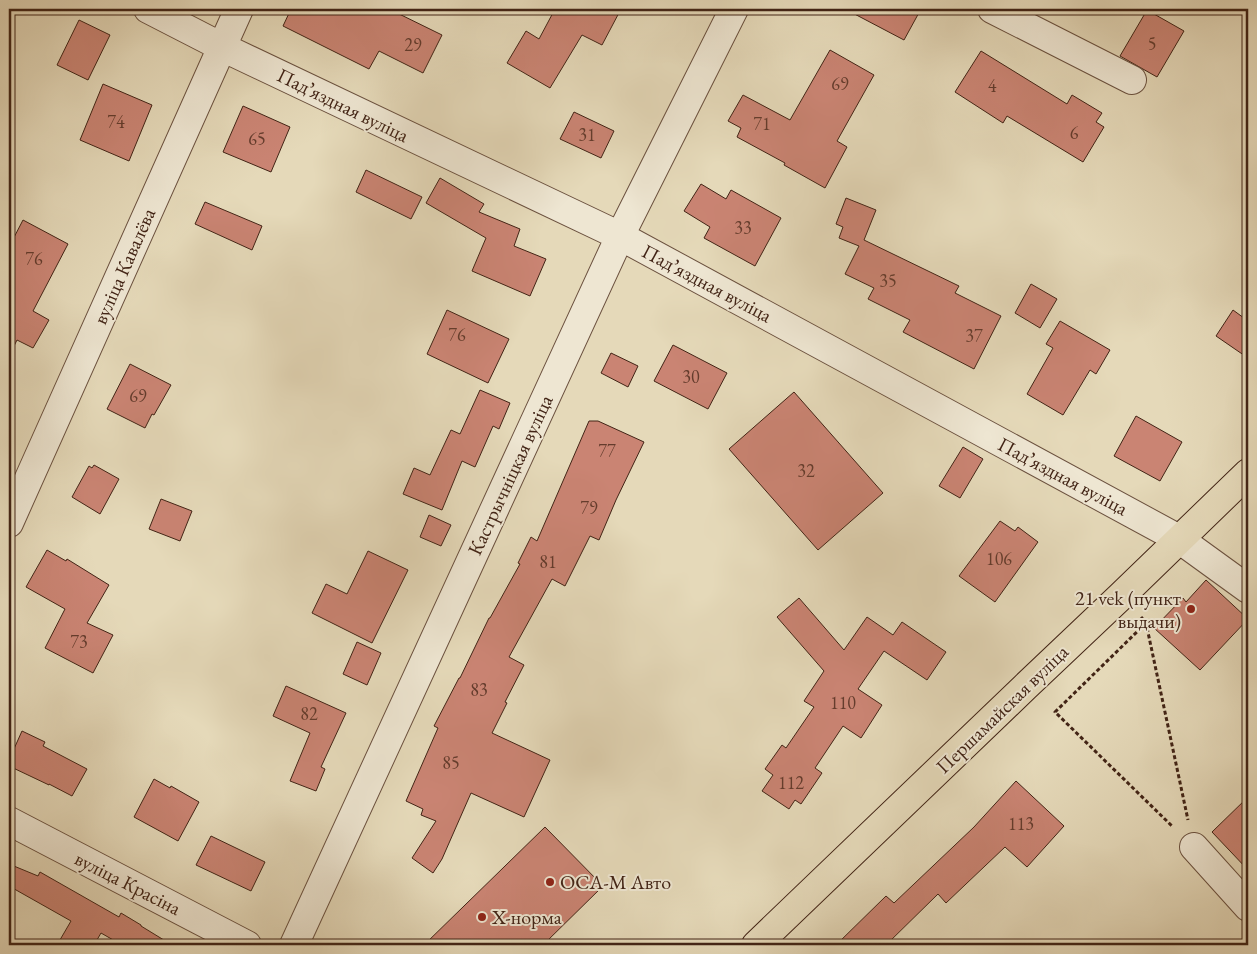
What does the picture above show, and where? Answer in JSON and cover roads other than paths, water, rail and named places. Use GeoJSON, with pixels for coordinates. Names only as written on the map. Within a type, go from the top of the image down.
{"type":"FeatureCollection","features":[{"type":"Feature","properties":{"kind":"main road","name":"Першамайская вуліца"},"geometry":{"type":"LineString","coordinates":[[756,945],[1248,473]]}},
{"type":"Feature","properties":{"kind":"street","name":"Падʼяздная вуліца"},"geometry":{"type":"LineString","coordinates":[[148,9],[222,47],[620,236],[1179,539],[1248,589]]}},
{"type":"Feature","properties":{"kind":"street","name":"вуліца Кавалёва"},"geometry":{"type":"LineString","coordinates":[[9,523],[239,9]]}},
{"type":"Feature","properties":{"kind":"street","name":"Кастрычніцкая вуліца"},"geometry":{"type":"LineString","coordinates":[[294,945],[620,236],[734,9]]}},
{"type":"Feature","properties":{"kind":"street"},"geometry":{"type":"LineString","coordinates":[[992,9],[1132,80]]}},
{"type":"Feature","properties":{"kind":"street","name":"вуліца Красіна"},"geometry":{"type":"LineString","coordinates":[[9,821],[247,945]]}},
{"type":"Feature","properties":{"kind":"street"},"geometry":{"type":"LineString","coordinates":[[1194,847],[1248,907]]}},
{"type":"Feature","properties":{"kind":"place","name":"21 vek (пункт выдачи)"},"geometry":{"type":"Point","coordinates":[1191,609]}},
{"type":"Feature","properties":{"kind":"place","name":"ОСА-М Авто"},"geometry":{"type":"Point","coordinates":[550,882]}},
{"type":"Feature","properties":{"kind":"place","name":"Х-норма"},"geometry":{"type":"Point","coordinates":[482,917]}}]}
